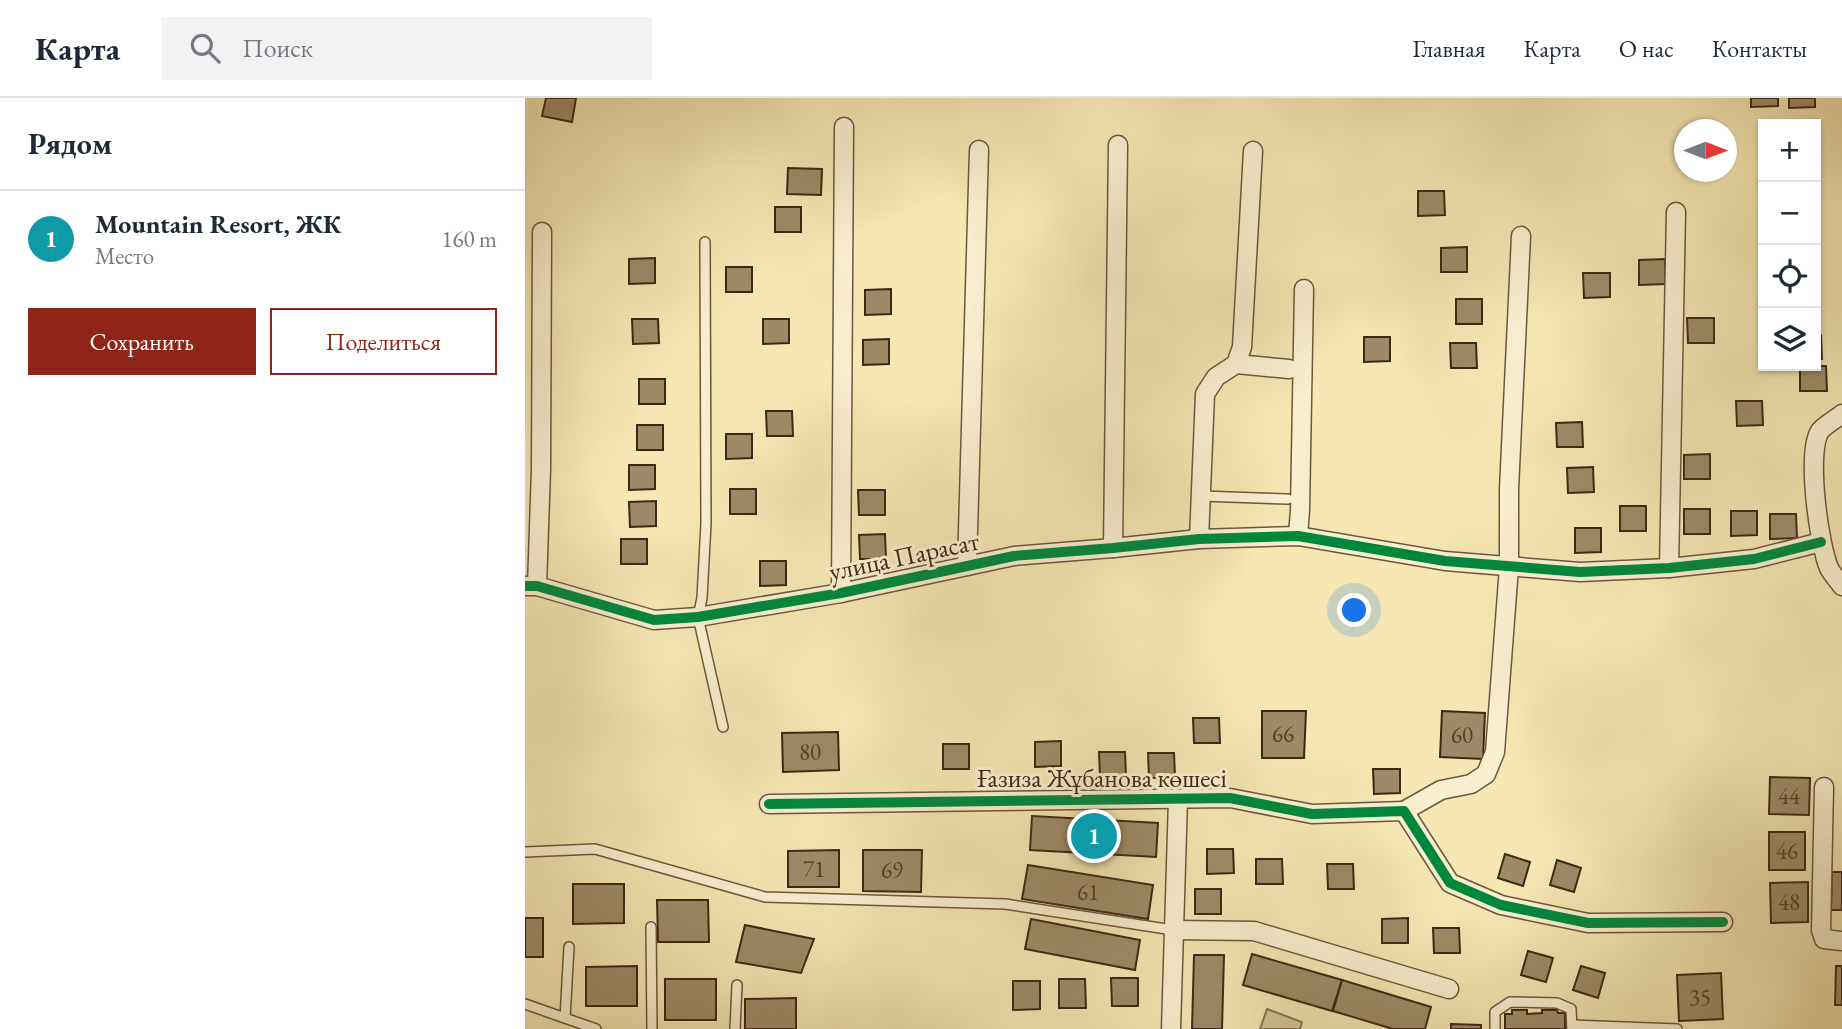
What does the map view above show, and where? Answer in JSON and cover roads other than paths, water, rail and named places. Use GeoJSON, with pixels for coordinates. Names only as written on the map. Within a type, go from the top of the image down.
{"type":"FeatureCollection","features":[{"type":"Feature","properties":{"kind":"street"},"geometry":{"type":"LineString","coordinates":[[841,593],[844,127]]}},
{"type":"Feature","properties":{"kind":"street"},"geometry":{"type":"LineString","coordinates":[[1113,548],[1118,145]]}},
{"type":"Feature","properties":{"kind":"street"},"geometry":{"type":"LineString","coordinates":[[967,566],[979,150]]}},
{"type":"Feature","properties":{"kind":"street"},"geometry":{"type":"LineString","coordinates":[[1237,364],[1243,347],[1253,151]]}},
{"type":"Feature","properties":{"kind":"street"},"geometry":{"type":"LineString","coordinates":[[1669,568],[1676,212]]}},
{"type":"Feature","properties":{"kind":"street"},"geometry":{"type":"LineString","coordinates":[[531,586],[541,470],[542,232]]}},
{"type":"Feature","properties":{"kind":"street"},"geometry":{"type":"LineString","coordinates":[[1521,236],[1509,489],[1509,567],[1495,752],[1486,774],[1471,784],[1441,790],[1404,811],[1450,883],[1501,905],[1588,923],[1723,922]]}},
{"type":"Feature","properties":{"kind":"street"},"geometry":{"type":"LineString","coordinates":[[1298,536],[1304,289]]}},
{"type":"Feature","properties":{"kind":"street"},"geometry":{"type":"LineString","coordinates":[[1199,539],[1205,394],[1216,377],[1237,364],[1289,369]]}},
{"type":"Feature","properties":{"kind":"street"},"geometry":{"type":"LineString","coordinates":[[1842,414],[1820,431],[1815,448],[1814,474],[1821,542],[1830,568],[1842,586]]}},
{"type":"Feature","properties":{"kind":"street","name":"улица Парасат"},"geometry":{"type":"LineString","coordinates":[[531,586],[654,620],[698,617],[841,593],[1014,556],[1199,539],[1298,536],[1445,561],[1580,572],[1669,568],[1754,559],[1821,542]]}},
{"type":"Feature","properties":{"kind":"street"},"geometry":{"type":"LineString","coordinates":[[1824,787],[1821,930],[1824,939],[1842,941]]}},
{"type":"Feature","properties":{"kind":"street","name":"Ғазиза Жұбанова көшесі"},"geometry":{"type":"LineString","coordinates":[[769,804],[1230,798],[1312,814],[1404,811]]}},
{"type":"Feature","properties":{"kind":"street"},"geometry":{"type":"LineString","coordinates":[[1171,1029],[1178,799]]}},
{"type":"Feature","properties":{"kind":"street"},"geometry":{"type":"LineString","coordinates":[[1173,930],[1254,931],[1449,989]]}},
{"type":"Feature","properties":{"kind":"lane"},"geometry":{"type":"LineString","coordinates":[[705,242],[706,523],[702,598],[698,617],[723,727]]}},
{"type":"Feature","properties":{"kind":"lane"},"geometry":{"type":"LineString","coordinates":[[1201,496],[1288,499]]}},
{"type":"Feature","properties":{"kind":"lane"},"geometry":{"type":"LineString","coordinates":[[525,852],[595,849],[765,898],[1005,904],[1173,930]]}},
{"type":"Feature","properties":{"kind":"lane"},"geometry":{"type":"LineString","coordinates":[[651,927],[652,1029]]}},
{"type":"Feature","properties":{"kind":"lane"},"geometry":{"type":"LineString","coordinates":[[565,1018],[569,947]]}},
{"type":"Feature","properties":{"kind":"lane"},"geometry":{"type":"LineString","coordinates":[[735,1029],[737,985]]}},
{"type":"Feature","properties":{"kind":"lane"},"geometry":{"type":"LineString","coordinates":[[1495,1029],[1495,1012],[1510,1002],[1557,1003],[1571,1009],[1572,1027],[1677,1029]]}},
{"type":"Feature","properties":{"kind":"lane"},"geometry":{"type":"LineString","coordinates":[[525,1004],[596,1029]]}},
{"type":"Feature","properties":{"kind":"place","name":"Mountain Resort, ЖК"},"geometry":{"type":"Point","coordinates":[1094,836]}}]}
